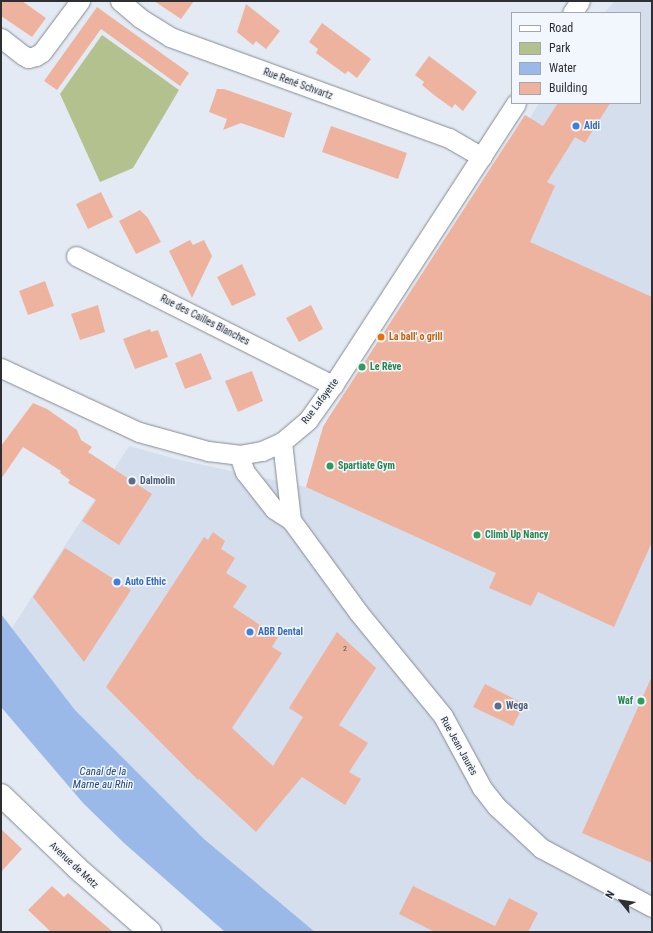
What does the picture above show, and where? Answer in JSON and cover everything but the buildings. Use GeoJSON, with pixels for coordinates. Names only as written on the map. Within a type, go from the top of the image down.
{"type":"FeatureCollection","features":[{"type":"Feature","properties":{"kind":"main road","name":"Avenue de Metz"},"geometry":{"type":"LineString","coordinates":[[1,795],[77,868],[150,932]]}},
{"type":"Feature","properties":{"kind":"street"},"geometry":{"type":"LineString","coordinates":[[1,38],[28,58],[36,56],[42,52],[80,1]]}},
{"type":"Feature","properties":{"kind":"street","name":"Rue René Schvartz"},"geometry":{"type":"LineString","coordinates":[[120,1],[140,18],[170,37],[449,138],[482,157]]}},
{"type":"Feature","properties":{"kind":"street"},"geometry":{"type":"LineString","coordinates":[[573,12],[580,1]]}},
{"type":"Feature","properties":{"kind":"street","name":"Rue Lafayette"},"geometry":{"type":"LineString","coordinates":[[1,368],[139,432],[208,451],[239,455],[262,451],[282,442],[308,420],[333,385],[515,104]]}},
{"type":"Feature","properties":{"kind":"street","name":"Rue des Cailles Blanches"},"geometry":{"type":"LineString","coordinates":[[76,256],[333,385]]}},
{"type":"Feature","properties":{"kind":"street","name":"Rue Jean Jaurès"},"geometry":{"type":"LineString","coordinates":[[282,442],[291,520]]}},
{"type":"Feature","properties":{"kind":"street","name":"Rue Jean Jaurès"},"geometry":{"type":"LineString","coordinates":[[239,455],[245,472],[274,509],[291,520],[358,612],[443,716],[482,788],[508,819],[525,836],[563,862],[652,907]]}},
{"type":"Feature","properties":{"kind":"shaded area"},"geometry":{"type":"Polygon","coordinates":[[[615,1],[652,1],[652,932],[315,932],[204,839],[75,710],[12,628],[129,446],[180,460],[306,487],[323,427],[525,115],[530,118],[538,104],[641,104],[641,12],[605,12],[615,1]]]}},
{"type":"Feature","properties":{"kind":"green space"},"geometry":{"type":"Polygon","coordinates":[[[102,35],[179,90],[133,168],[100,182],[60,94],[102,35]]]}},
{"type":"Feature","properties":{"kind":"water","name":"Canal de la Marne au Rhin"},"geometry":{"type":"Polygon","coordinates":[[[1,614],[75,710],[204,839],[315,932],[225,932],[124,843],[83,803],[1,707],[1,614]]]}},
{"type":"Feature","properties":{"kind":"place","name":"Aldi"},"geometry":{"type":"Point","coordinates":[576,126]}},
{"type":"Feature","properties":{"kind":"place","name":"La ball' o grill"},"geometry":{"type":"Point","coordinates":[381,337]}},
{"type":"Feature","properties":{"kind":"place","name":"Le Rêve"},"geometry":{"type":"Point","coordinates":[362,367]}},
{"type":"Feature","properties":{"kind":"place","name":"Spartiate Gym"},"geometry":{"type":"Point","coordinates":[330,466]}},
{"type":"Feature","properties":{"kind":"place","name":"Dalmolin"},"geometry":{"type":"Point","coordinates":[132,481]}},
{"type":"Feature","properties":{"kind":"place","name":"Climb Up Nancy"},"geometry":{"type":"Point","coordinates":[477,535]}},
{"type":"Feature","properties":{"kind":"place","name":"Auto Ethic"},"geometry":{"type":"Point","coordinates":[117,582]}},
{"type":"Feature","properties":{"kind":"place","name":"ABR Dental"},"geometry":{"type":"Point","coordinates":[250,632]}},
{"type":"Feature","properties":{"kind":"place","name":"Waf"},"geometry":{"type":"Point","coordinates":[641,701]}},
{"type":"Feature","properties":{"kind":"place","name":"Wega"},"geometry":{"type":"Point","coordinates":[498,706]}}]}
